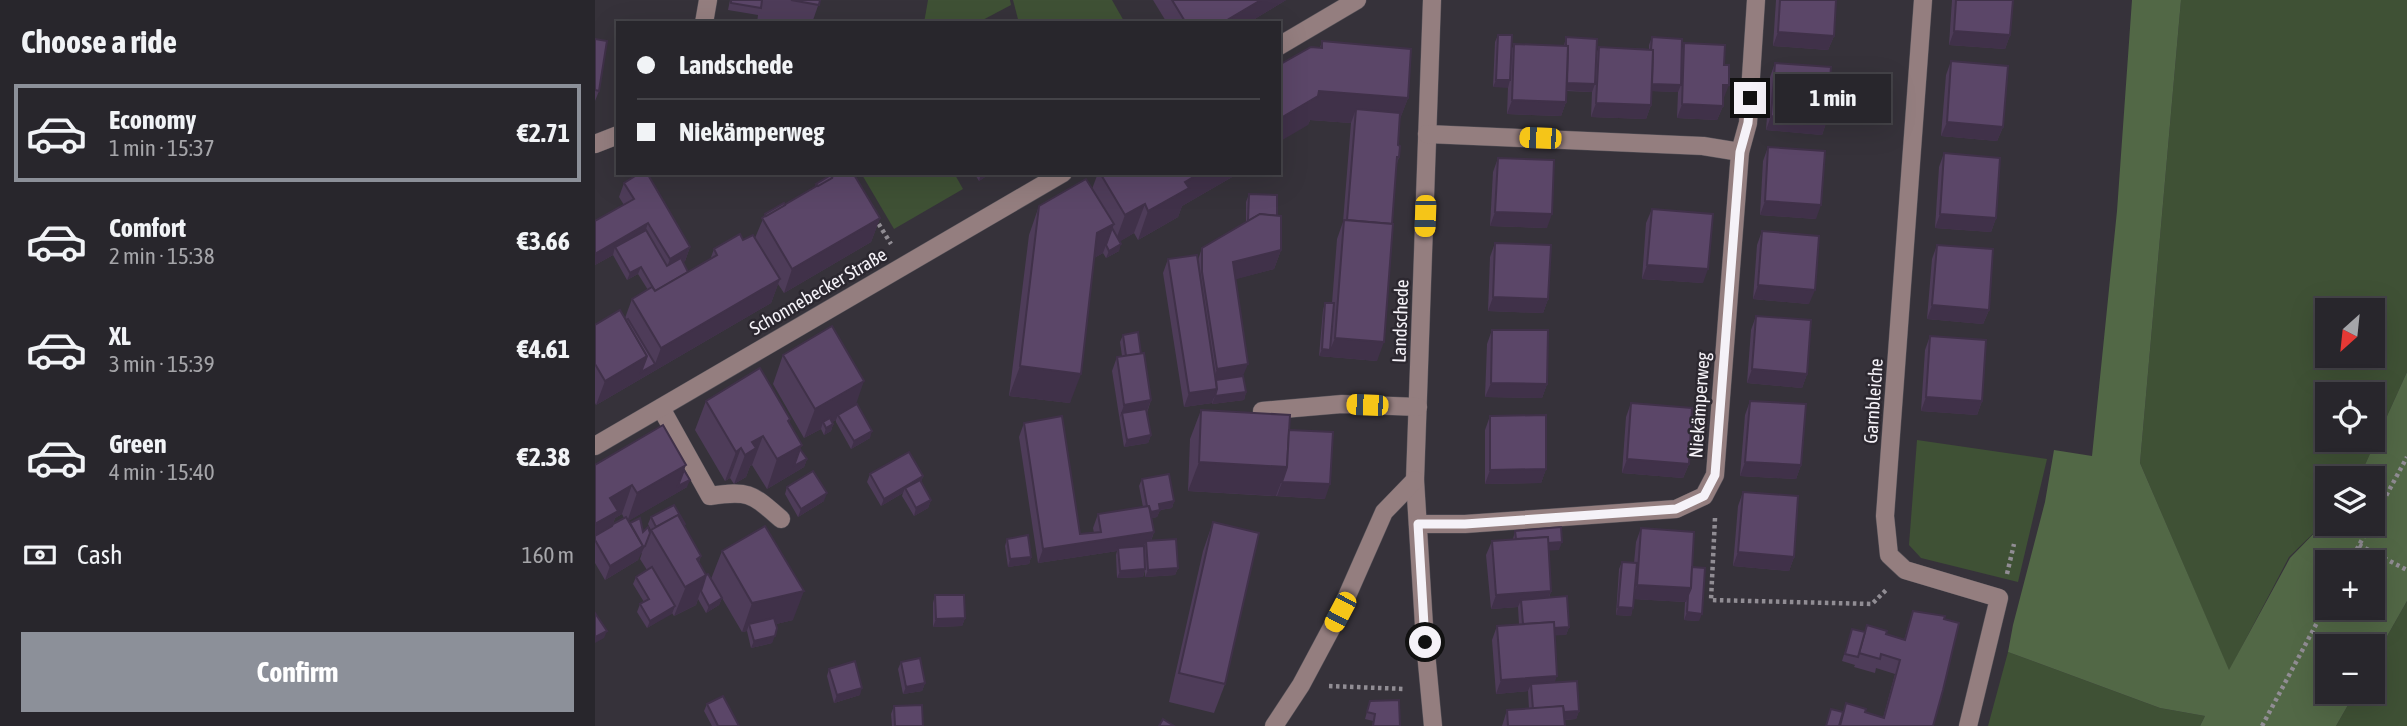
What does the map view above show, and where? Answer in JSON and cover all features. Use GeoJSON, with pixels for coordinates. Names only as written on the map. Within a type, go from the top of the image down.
{"type":"FeatureCollection","features":[{"type":"Feature","properties":{"kind":"street"},"geometry":{"type":"LineString","coordinates":[[704,21],[708,0]]}},
{"type":"Feature","properties":{"kind":"street"},"geometry":{"type":"LineString","coordinates":[[1281,45],[1357,0]]}},
{"type":"Feature","properties":{"kind":"street","name":"Landschede"},"geometry":{"type":"LineString","coordinates":[[1431,0],[1415,480],[1433,726]]}},
{"type":"Feature","properties":{"kind":"street","name":"Niekämperweg"},"geometry":{"type":"LineString","coordinates":[[1704,496],[1715,475],[1740,152],[1748,123],[1756,0]]}},
{"type":"Feature","properties":{"kind":"street","name":"Garnbleiche"},"geometry":{"type":"LineString","coordinates":[[1905,570],[1889,555],[1885,516],[1923,0]]}},
{"type":"Feature","properties":{"kind":"street"},"geometry":{"type":"LineString","coordinates":[[1427,134],[1703,146],[1740,152]]}},
{"type":"Feature","properties":{"kind":"street"},"geometry":{"type":"LineString","coordinates":[[595,144],[616,136]]}},
{"type":"Feature","properties":{"kind":"street","name":"Schonnebecker Straße"},"geometry":{"type":"LineString","coordinates":[[595,446],[1060,175]]}},
{"type":"Feature","properties":{"kind":"street"},"geometry":{"type":"LineString","coordinates":[[1262,411],[1342,404],[1418,407]]}},
{"type":"Feature","properties":{"kind":"street"},"geometry":{"type":"LineString","coordinates":[[661,408],[710,496],[728,493],[753,495],[781,519]]}},
{"type":"Feature","properties":{"kind":"street"},"geometry":{"type":"LineString","coordinates":[[1274,726],[1301,685],[1340,612],[1384,512],[1415,480]]}},
{"type":"Feature","properties":{"kind":"street"},"geometry":{"type":"LineString","coordinates":[[1418,524],[1465,524],[1676,509],[1704,496]]}},
{"type":"Feature","properties":{"kind":"street"},"geometry":{"type":"LineString","coordinates":[[1905,570],[1999,598],[1968,726]]}},
{"type":"Feature","properties":{"kind":"path"},"geometry":{"type":"LineString","coordinates":[[869,208],[904,266]]}},
{"type":"Feature","properties":{"kind":"path"},"geometry":{"type":"LineString","coordinates":[[2385,498],[2407,457]]}},
{"type":"Feature","properties":{"kind":"path"},"geometry":{"type":"LineString","coordinates":[[1704,496],[1715,512],[1711,600],[1872,604],[1905,570]]}},
{"type":"Feature","properties":{"kind":"path"},"geometry":{"type":"LineString","coordinates":[[2356,550],[2364,536]]}},
{"type":"Feature","properties":{"kind":"path"},"geometry":{"type":"LineString","coordinates":[[2359,545],[2407,570]]}},
{"type":"Feature","properties":{"kind":"path"},"geometry":{"type":"LineString","coordinates":[[2262,726],[2318,620]]}},
{"type":"Feature","properties":{"kind":"path"},"geometry":{"type":"LineString","coordinates":[[1301,685],[1430,691]]}},
{"type":"Feature","properties":{"kind":"green space"},"geometry":{"type":"Polygon","coordinates":[[[928,0],[1010,0],[1011,5],[981,21],[924,21],[928,0]]]}},
{"type":"Feature","properties":{"kind":"green space"},"geometry":{"type":"Polygon","coordinates":[[[1013,0],[1112,0],[1124,21],[1018,21],[1013,0]]]}},
{"type":"Feature","properties":{"kind":"green space"},"geometry":{"type":"Polygon","coordinates":[[[2132,0],[2181,0],[2140,463],[2229,670],[2290,558],[2315,532],[2315,536],[2385,536],[2385,466],[2364,466],[2371,452],[2385,452],[2385,421],[2407,372],[2407,601],[2385,640],[2385,634],[2315,634],[2315,704],[2349,704],[2336,726],[2200,726],[2205,716],[2160,708],[2008,652],[2045,502],[2054,450],[2092,456],[2117,211],[2132,0]]]}},
{"type":"Feature","properties":{"kind":"green space"},"geometry":{"type":"Polygon","coordinates":[[[2181,0],[2407,0],[2407,372],[2385,421],[2385,382],[2315,382],[2315,452],[2371,452],[2364,466],[2315,466],[2315,532],[2289,557],[2229,671],[2140,463],[2181,0]]]}},
{"type":"Feature","properties":{"kind":"green space"},"geometry":{"type":"Polygon","coordinates":[[[862,175],[955,175],[963,189],[894,229],[862,175]]]}},
{"type":"Feature","properties":{"kind":"green space"},"geometry":{"type":"Polygon","coordinates":[[[1917,440],[2047,459],[2018,582],[1921,558],[1909,545],[1917,440]]]}},
{"type":"Feature","properties":{"kind":"green space"},"geometry":{"type":"Polygon","coordinates":[[[2407,601],[2407,726],[2336,726],[2349,704],[2385,704],[2385,640],[2407,601]]]}},
{"type":"Feature","properties":{"kind":"green space"},"geometry":{"type":"Polygon","coordinates":[[[2008,652],[2160,708],[2205,716],[2200,726],[1988,726],[2008,652]]]}},
{"type":"Feature","properties":{"kind":"building"},"geometry":{"type":"Polygon","coordinates":[[[731,0],[762,0],[761,8],[731,3],[731,0]]]}},
{"type":"Feature","properties":{"kind":"building"},"geometry":{"type":"Polygon","coordinates":[[[791,0],[820,0],[819,5],[791,0]]]}},
{"type":"Feature","properties":{"kind":"building"},"geometry":{"type":"Polygon","coordinates":[[[1172,0],[1261,0],[1225,21],[1185,21],[1172,0]]]}},
{"type":"Feature","properties":{"kind":"building"},"geometry":{"type":"Polygon","coordinates":[[[1780,0],[1836,0],[1834,36],[1778,32],[1780,0]]]}},
{"type":"Feature","properties":{"kind":"building"},"geometry":{"type":"Polygon","coordinates":[[[1956,0],[2013,0],[2010,35],[1954,31],[1956,0]]]}},
{"type":"Feature","properties":{"kind":"building"},"geometry":{"type":"Polygon","coordinates":[[[1498,35],[1512,35],[1510,80],[1496,80],[1498,35]]]}},
{"type":"Feature","properties":{"kind":"building"},"geometry":{"type":"Polygon","coordinates":[[[1566,37],[1597,39],[1595,84],[1567,83],[1566,37]]]}},
{"type":"Feature","properties":{"kind":"building"},"geometry":{"type":"Polygon","coordinates":[[[1652,37],[1682,39],[1681,85],[1652,84],[1652,37]]]}},
{"type":"Feature","properties":{"kind":"building"},"geometry":{"type":"Polygon","coordinates":[[[595,39],[607,41],[599,91],[595,90],[595,39]]]}},
{"type":"Feature","properties":{"kind":"building"},"geometry":{"type":"Polygon","coordinates":[[[1322,41],[1411,49],[1408,98],[1319,91],[1318,96],[1281,118],[1281,64],[1311,47],[1322,48],[1322,41]]]}},
{"type":"Feature","properties":{"kind":"building"},"geometry":{"type":"Polygon","coordinates":[[[1684,43],[1725,45],[1724,65],[1729,65],[1729,85],[1723,85],[1723,106],[1682,104],[1684,43]]]}},
{"type":"Feature","properties":{"kind":"building"},"geometry":{"type":"Polygon","coordinates":[[[1514,44],[1568,46],[1566,102],[1512,100],[1514,44]]]}},
{"type":"Feature","properties":{"kind":"building"},"geometry":{"type":"Polygon","coordinates":[[[1599,47],[1653,50],[1651,105],[1596,103],[1599,47]]]}},
{"type":"Feature","properties":{"kind":"building"},"geometry":{"type":"Polygon","coordinates":[[[1951,61],[2008,66],[2003,127],[1947,122],[1951,61]]]}},
{"type":"Feature","properties":{"kind":"building"},"geometry":{"type":"Polygon","coordinates":[[[1775,63],[1831,67],[1827,120],[1771,116],[1775,63]]]}},
{"type":"Feature","properties":{"kind":"building"},"geometry":{"type":"Polygon","coordinates":[[[1356,109],[1400,113],[1400,146],[1392,224],[1347,220],[1356,109]]]}},
{"type":"Feature","properties":{"kind":"building"},"geometry":{"type":"Polygon","coordinates":[[[1768,147],[1825,151],[1821,205],[1765,201],[1768,147]]]}},
{"type":"Feature","properties":{"kind":"building"},"geometry":{"type":"Polygon","coordinates":[[[1944,153],[2000,158],[1996,218],[1940,214],[1944,153]]]}},
{"type":"Feature","properties":{"kind":"building"},"geometry":{"type":"Polygon","coordinates":[[[1498,158],[1554,160],[1552,214],[1495,212],[1498,158]]]}},
{"type":"Feature","properties":{"kind":"building"},"geometry":{"type":"Polygon","coordinates":[[[637,175],[648,175],[690,247],[670,259],[648,223],[595,254],[595,221],[634,199],[624,183],[637,175]]]}},
{"type":"Feature","properties":{"kind":"building"},"geometry":{"type":"Polygon","coordinates":[[[831,175],[832,178],[818,186],[816,184],[831,175]]]}},
{"type":"Feature","properties":{"kind":"building"},"geometry":{"type":"Polygon","coordinates":[[[836,175],[854,175],[880,218],[792,269],[762,218],[836,175]]]}},
{"type":"Feature","properties":{"kind":"building"},"geometry":{"type":"Polygon","coordinates":[[[1101,175],[1197,175],[1185,182],[1189,188],[1148,211],[1145,204],[1125,215],[1101,175]]]}},
{"type":"Feature","properties":{"kind":"building"},"geometry":{"type":"Polygon","coordinates":[[[1086,179],[1114,224],[1097,233],[1081,374],[1020,366],[1039,206],[1086,179]]]}},
{"type":"Feature","properties":{"kind":"building"},"geometry":{"type":"Polygon","coordinates":[[[1249,194],[1277,195],[1277,216],[1260,214],[1248,221],[1249,194]]]}},
{"type":"Feature","properties":{"kind":"building"},"geometry":{"type":"Polygon","coordinates":[[[784,203],[785,205],[766,216],[765,214],[784,203]]]}},
{"type":"Feature","properties":{"kind":"building"},"geometry":{"type":"Polygon","coordinates":[[[1652,209],[1713,214],[1708,269],[1647,265],[1652,209]]]}},
{"type":"Feature","properties":{"kind":"building"},"geometry":{"type":"Polygon","coordinates":[[[1260,214],[1281,216],[1281,250],[1233,262],[1248,364],[1217,369],[1202,272],[1202,248],[1260,214]]]}},
{"type":"Feature","properties":{"kind":"building"},"geometry":{"type":"Polygon","coordinates":[[[1344,220],[1393,224],[1384,342],[1335,338],[1344,220]]]}},
{"type":"Feature","properties":{"kind":"building"},"geometry":{"type":"Polygon","coordinates":[[[1112,228],[1121,244],[1109,251],[1106,245],[1112,228]]]}},
{"type":"Feature","properties":{"kind":"building"},"geometry":{"type":"Polygon","coordinates":[[[646,230],[667,266],[681,258],[688,272],[655,291],[641,267],[630,273],[615,247],[646,230]]]}},
{"type":"Feature","properties":{"kind":"building"},"geometry":{"type":"Polygon","coordinates":[[[1762,231],[1819,236],[1815,290],[1758,285],[1762,231]]]}},
{"type":"Feature","properties":{"kind":"building"},"geometry":{"type":"Polygon","coordinates":[[[740,234],[743,240],[753,235],[780,279],[661,348],[632,299],[652,287],[655,291],[717,255],[714,249],[740,234]]]}},
{"type":"Feature","properties":{"kind":"building"},"geometry":{"type":"Polygon","coordinates":[[[1495,243],[1551,245],[1548,299],[1493,297],[1495,243]]]}},
{"type":"Feature","properties":{"kind":"building"},"geometry":{"type":"Polygon","coordinates":[[[1937,245],[1993,249],[1989,310],[1932,305],[1937,245]]]}},
{"type":"Feature","properties":{"kind":"building"},"geometry":{"type":"Polygon","coordinates":[[[1197,255],[1217,389],[1189,393],[1168,259],[1197,255]]]}},
{"type":"Feature","properties":{"kind":"building"},"geometry":{"type":"Polygon","coordinates":[[[1325,303],[1334,303],[1330,350],[1322,349],[1325,303]]]}},
{"type":"Feature","properties":{"kind":"building"},"geometry":{"type":"Polygon","coordinates":[[[620,310],[647,356],[605,381],[595,364],[595,325],[620,310]]]}},
{"type":"Feature","properties":{"kind":"building"},"geometry":{"type":"Polygon","coordinates":[[[1756,316],[1811,320],[1807,374],[1752,369],[1756,316]]]}},
{"type":"Feature","properties":{"kind":"building"},"geometry":{"type":"Polygon","coordinates":[[[628,319],[655,364],[641,372],[647,356],[626,320],[628,319]]]}},
{"type":"Feature","properties":{"kind":"building"},"geometry":{"type":"Polygon","coordinates":[[[832,326],[864,381],[815,409],[783,355],[832,326]]]}},
{"type":"Feature","properties":{"kind":"building"},"geometry":{"type":"Polygon","coordinates":[[[1492,330],[1548,330],[1547,384],[1491,383],[1492,330]]]}},
{"type":"Feature","properties":{"kind":"building"},"geometry":{"type":"Polygon","coordinates":[[[1138,332],[1141,354],[1126,356],[1123,335],[1138,332]]]}},
{"type":"Feature","properties":{"kind":"building"},"geometry":{"type":"Polygon","coordinates":[[[1930,336],[1986,340],[1982,401],[1926,397],[1930,336]]]}},
{"type":"Feature","properties":{"kind":"building"},"geometry":{"type":"Polygon","coordinates":[[[1144,353],[1151,400],[1124,405],[1117,357],[1144,353]]]}},
{"type":"Feature","properties":{"kind":"building"},"geometry":{"type":"Polygon","coordinates":[[[760,368],[802,445],[777,459],[763,436],[752,442],[756,448],[745,455],[741,448],[736,452],[706,401],[760,368]]]}},
{"type":"Feature","properties":{"kind":"building"},"geometry":{"type":"Polygon","coordinates":[[[1243,376],[1246,392],[1215,396],[1216,380],[1243,376]]]}},
{"type":"Feature","properties":{"kind":"building"},"geometry":{"type":"Polygon","coordinates":[[[1750,401],[1806,404],[1801,465],[1745,462],[1750,401]]]}},
{"type":"Feature","properties":{"kind":"building"},"geometry":{"type":"Polygon","coordinates":[[[1631,403],[1692,408],[1689,464],[1627,459],[1631,403]]]}},
{"type":"Feature","properties":{"kind":"building"},"geometry":{"type":"Polygon","coordinates":[[[857,404],[872,431],[854,441],[838,415],[857,404]]]}},
{"type":"Feature","properties":{"kind":"building"},"geometry":{"type":"Polygon","coordinates":[[[1146,409],[1151,435],[1127,440],[1122,413],[1146,409]]]}},
{"type":"Feature","properties":{"kind":"building"},"geometry":{"type":"Polygon","coordinates":[[[1201,410],[1290,415],[1287,467],[1199,462],[1201,410]]]}},
{"type":"Feature","properties":{"kind":"building"},"geometry":{"type":"Polygon","coordinates":[[[1546,415],[1546,469],[1490,470],[1490,416],[1546,415]]]}},
{"type":"Feature","properties":{"kind":"building"},"geometry":{"type":"Polygon","coordinates":[[[1062,416],[1080,534],[1101,532],[1098,514],[1149,506],[1154,532],[1043,549],[1024,423],[1062,416]]]}},
{"type":"Feature","properties":{"kind":"building"},"geometry":{"type":"Polygon","coordinates":[[[830,418],[833,424],[826,428],[823,422],[830,418]]]}},
{"type":"Feature","properties":{"kind":"building"},"geometry":{"type":"Polygon","coordinates":[[[663,425],[686,465],[637,493],[632,485],[610,498],[618,511],[595,524],[595,465],[663,425]]]}},
{"type":"Feature","properties":{"kind":"building"},"geometry":{"type":"Polygon","coordinates":[[[1289,430],[1333,432],[1330,484],[1282,482],[1287,467],[1289,430]]]}},
{"type":"Feature","properties":{"kind":"building"},"geometry":{"type":"Polygon","coordinates":[[[800,449],[807,459],[794,466],[800,449]]]}},
{"type":"Feature","properties":{"kind":"building"},"geometry":{"type":"Polygon","coordinates":[[[909,452],[923,476],[884,499],[870,474],[909,452]]]}},
{"type":"Feature","properties":{"kind":"building"},"geometry":{"type":"Polygon","coordinates":[[[684,470],[690,480],[678,486],[684,470]]]}},
{"type":"Feature","properties":{"kind":"building"},"geometry":{"type":"Polygon","coordinates":[[[813,471],[827,493],[801,509],[787,487],[813,471]]]}},
{"type":"Feature","properties":{"kind":"building"},"geometry":{"type":"Polygon","coordinates":[[[1169,474],[1174,501],[1159,504],[1160,510],[1151,512],[1147,506],[1142,479],[1169,474]]]}},
{"type":"Feature","properties":{"kind":"building"},"geometry":{"type":"Polygon","coordinates":[[[920,480],[931,500],[916,508],[905,488],[920,480]]]}},
{"type":"Feature","properties":{"kind":"building"},"geometry":{"type":"Polygon","coordinates":[[[1743,492],[1798,496],[1794,557],[1738,552],[1743,492]]]}},
{"type":"Feature","properties":{"kind":"building"},"geometry":{"type":"Polygon","coordinates":[[[674,505],[685,524],[683,525],[678,515],[656,527],[651,517],[674,505]]]}},
{"type":"Feature","properties":{"kind":"building"},"geometry":{"type":"Polygon","coordinates":[[[678,515],[701,556],[697,559],[706,575],[685,587],[651,530],[678,515]]]}},
{"type":"Feature","properties":{"kind":"building"},"geometry":{"type":"Polygon","coordinates":[[[626,517],[643,546],[610,566],[595,536],[626,517]]]}},
{"type":"Feature","properties":{"kind":"building"},"geometry":{"type":"Polygon","coordinates":[[[640,518],[643,532],[648,527],[650,533],[645,546],[641,548],[643,546],[630,523],[640,518]]]}},
{"type":"Feature","properties":{"kind":"building"},"geometry":{"type":"Polygon","coordinates":[[[1213,522],[1259,533],[1225,684],[1179,673],[1213,522]]]}},
{"type":"Feature","properties":{"kind":"building"},"geometry":{"type":"Polygon","coordinates":[[[765,526],[804,591],[752,603],[722,551],[765,526]]]}},
{"type":"Feature","properties":{"kind":"building"},"geometry":{"type":"Polygon","coordinates":[[[1561,527],[1562,542],[1548,543],[1548,537],[1516,539],[1515,531],[1561,527]]]}},
{"type":"Feature","properties":{"kind":"building"},"geometry":{"type":"Polygon","coordinates":[[[1641,528],[1694,532],[1691,588],[1637,585],[1641,528]]]}},
{"type":"Feature","properties":{"kind":"building"},"geometry":{"type":"Polygon","coordinates":[[[1028,535],[1031,557],[1010,559],[1007,539],[1028,535]]]}},
{"type":"Feature","properties":{"kind":"building"},"geometry":{"type":"Polygon","coordinates":[[[1548,537],[1551,591],[1496,595],[1492,541],[1548,537]]]}},
{"type":"Feature","properties":{"kind":"building"},"geometry":{"type":"Polygon","coordinates":[[[1176,539],[1178,568],[1148,570],[1146,541],[1176,539]]]}},
{"type":"Feature","properties":{"kind":"building"},"geometry":{"type":"Polygon","coordinates":[[[1144,546],[1145,569],[1120,571],[1118,548],[1144,546]]]}},
{"type":"Feature","properties":{"kind":"building"},"geometry":{"type":"Polygon","coordinates":[[[1622,562],[1637,563],[1633,608],[1618,607],[1622,562]]]}},
{"type":"Feature","properties":{"kind":"building"},"geometry":{"type":"Polygon","coordinates":[[[652,567],[675,606],[650,621],[640,604],[649,599],[636,577],[652,567]]]}},
{"type":"Feature","properties":{"kind":"building"},"geometry":{"type":"Polygon","coordinates":[[[1692,567],[1705,568],[1702,614],[1687,612],[1692,567]]]}},
{"type":"Feature","properties":{"kind":"building"},"geometry":{"type":"Polygon","coordinates":[[[708,574],[722,598],[709,606],[701,591],[708,574]]]}},
{"type":"Feature","properties":{"kind":"building"},"geometry":{"type":"Polygon","coordinates":[[[935,595],[964,595],[965,618],[936,619],[935,595]]]}},
{"type":"Feature","properties":{"kind":"building"},"geometry":{"type":"Polygon","coordinates":[[[1567,596],[1569,627],[1554,628],[1554,622],[1523,624],[1521,600],[1567,596]]]}},
{"type":"Feature","properties":{"kind":"building"},"geometry":{"type":"Polygon","coordinates":[[[1913,611],[1945,616],[1944,619],[1959,623],[1933,726],[1840,726],[1846,703],[1884,718],[1900,660],[1881,654],[1880,659],[1859,653],[1867,625],[1905,640],[1913,611]]]}},
{"type":"Feature","properties":{"kind":"building"},"geometry":{"type":"Polygon","coordinates":[[[595,613],[607,631],[595,637],[595,613]]]}},
{"type":"Feature","properties":{"kind":"building"},"geometry":{"type":"Polygon","coordinates":[[[774,618],[777,628],[775,636],[754,641],[749,624],[774,618]]]}},
{"type":"Feature","properties":{"kind":"building"},"geometry":{"type":"Polygon","coordinates":[[[1554,622],[1557,676],[1501,680],[1497,626],[1554,622]]]}},
{"type":"Feature","properties":{"kind":"building"},"geometry":{"type":"Polygon","coordinates":[[[1852,629],[1865,632],[1858,657],[1845,654],[1852,629]]]}},
{"type":"Feature","properties":{"kind":"building"},"geometry":{"type":"Polygon","coordinates":[[[920,658],[925,683],[906,687],[901,662],[920,658]]]}},
{"type":"Feature","properties":{"kind":"building"},"geometry":{"type":"Polygon","coordinates":[[[855,661],[862,688],[837,695],[829,669],[855,661]]]}},
{"type":"Feature","properties":{"kind":"building"},"geometry":{"type":"Polygon","coordinates":[[[1577,681],[1579,711],[1564,712],[1563,706],[1533,709],[1531,684],[1577,681]]]}},
{"type":"Feature","properties":{"kind":"building"},"geometry":{"type":"Polygon","coordinates":[[[723,696],[739,726],[718,726],[707,704],[723,696]]]}},
{"type":"Feature","properties":{"kind":"building"},"geometry":{"type":"Polygon","coordinates":[[[1399,700],[1400,726],[1373,726],[1375,714],[1367,712],[1370,701],[1399,700]]]}},
{"type":"Feature","properties":{"kind":"building"},"geometry":{"type":"Polygon","coordinates":[[[922,705],[923,726],[895,726],[894,706],[922,705]]]}},
{"type":"Feature","properties":{"kind":"building"},"geometry":{"type":"Polygon","coordinates":[[[1563,706],[1565,726],[1508,726],[1507,710],[1563,706]]]}},
{"type":"Feature","properties":{"kind":"building"},"geometry":{"type":"Polygon","coordinates":[[[1831,709],[1843,712],[1839,726],[1826,726],[1831,709]]]}},
{"type":"Feature","properties":{"kind":"building"},"geometry":{"type":"Polygon","coordinates":[[[1163,719],[1174,726],[1159,726],[1163,719]]]}},
{"type":"Feature","properties":{"kind":"route"},"geometry":{"type":"LineString","coordinates":[[1425,642],[1418,524],[1465,524],[1676,509],[1704,496],[1715,475],[1740,152],[1748,123],[1750,98]]}}]}
